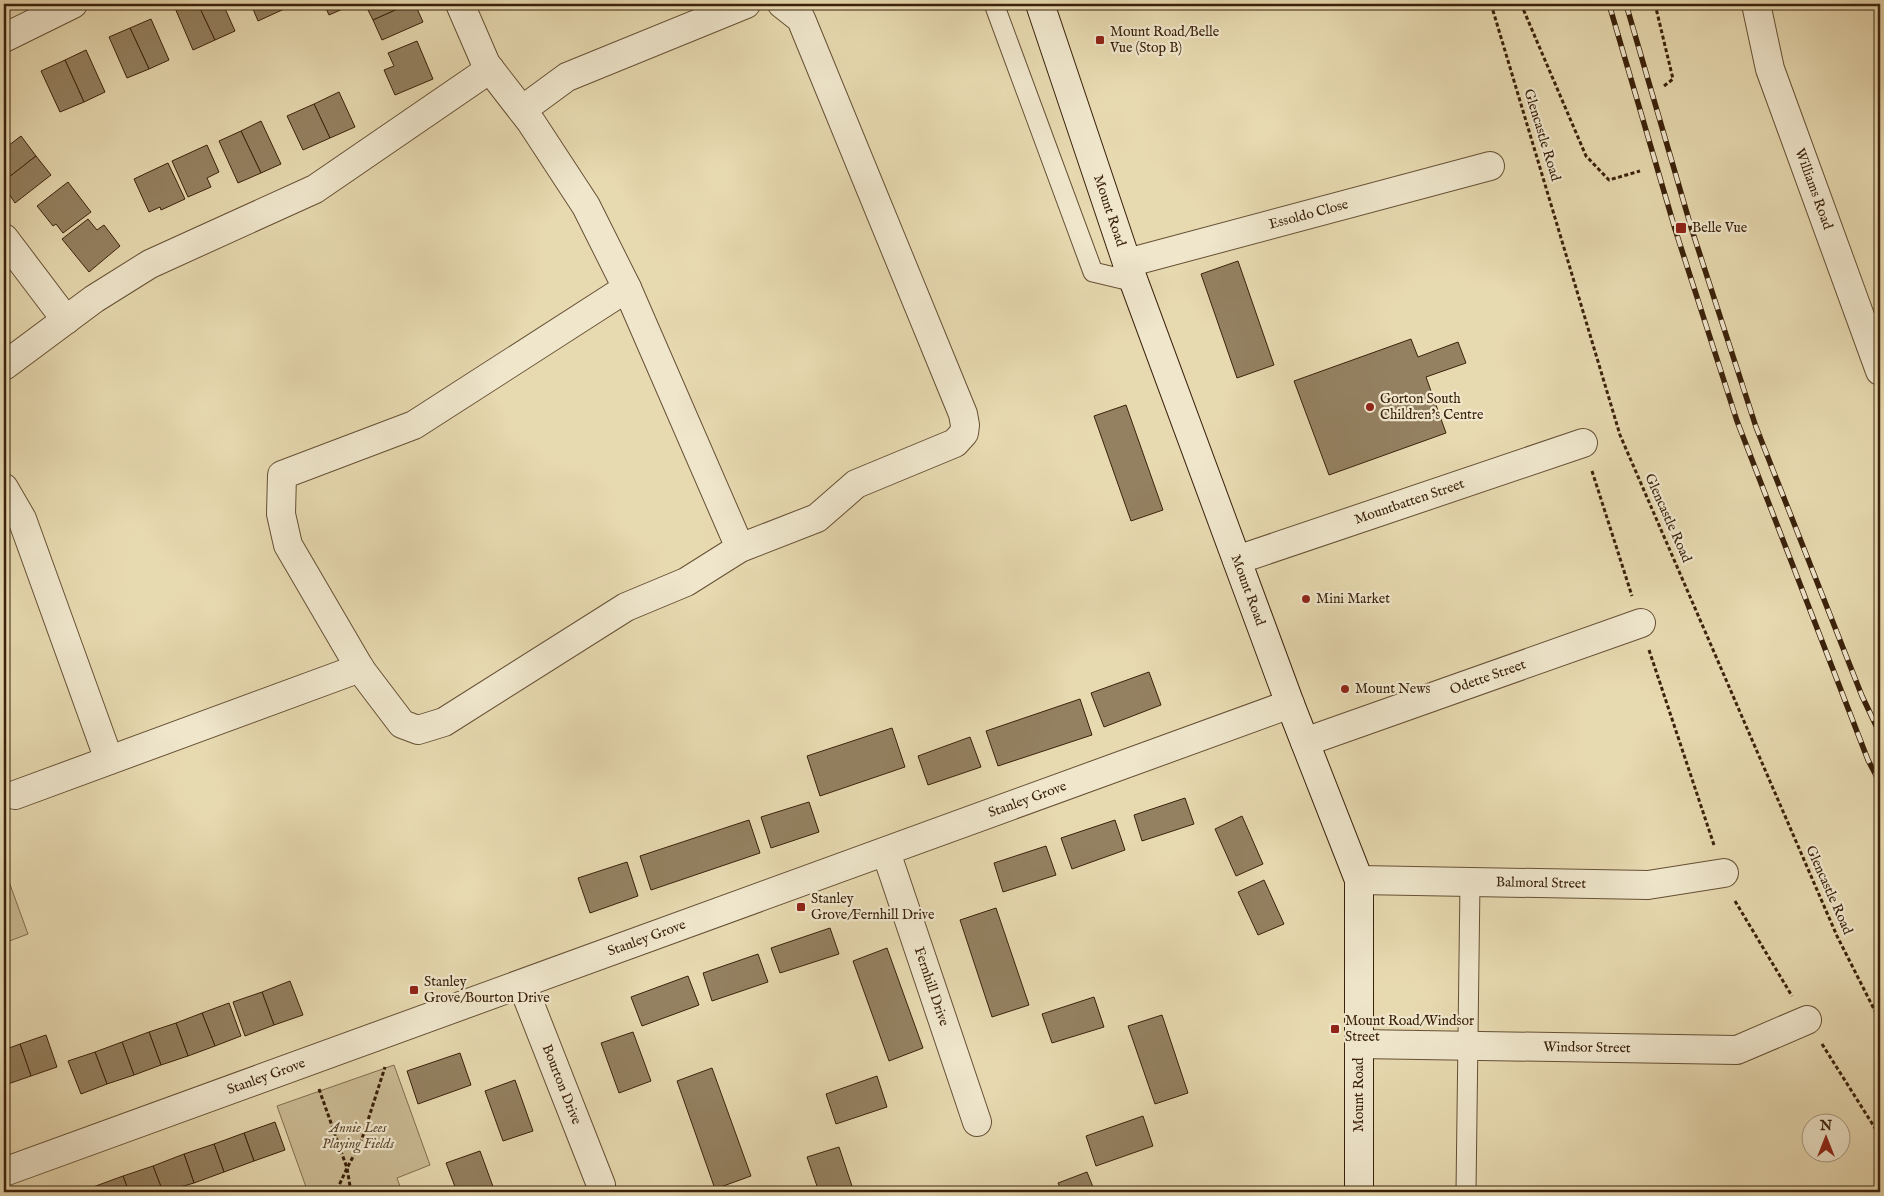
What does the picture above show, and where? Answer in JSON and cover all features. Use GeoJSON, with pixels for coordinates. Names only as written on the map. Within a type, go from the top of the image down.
{"type":"FeatureCollection","features":[{"type":"Feature","properties":{"kind":"street"},"geometry":{"type":"LineString","coordinates":[[4,38],[73,4]]}},
{"type":"Feature","properties":{"kind":"street"},"geometry":{"type":"LineString","coordinates":[[460,4],[490,69],[522,110],[586,206],[627,288],[740,548]]}},
{"type":"Feature","properties":{"kind":"street"},"geometry":{"type":"LineString","coordinates":[[522,110],[567,77],[746,4]]}},
{"type":"Feature","properties":{"kind":"street"},"geometry":{"type":"LineString","coordinates":[[627,288],[414,424],[282,475],[281,514],[288,545],[360,668],[402,724],[418,730],[444,722],[626,606],[686,582],[740,548],[817,518],[856,484],[955,443],[964,433],[963,414],[801,19],[782,4]]}},
{"type":"Feature","properties":{"kind":"street","name":"Mount Road"},"geometry":{"type":"LineString","coordinates":[[1040,4],[1131,272],[1290,704],[1359,880],[1359,1192]]}},
{"type":"Feature","properties":{"kind":"street","name":"Williams Road"},"geometry":{"type":"LineString","coordinates":[[1756,4],[1770,69],[1880,370]]}},
{"type":"Feature","properties":{"kind":"street"},"geometry":{"type":"LineString","coordinates":[[4,366],[66,320],[150,264],[315,189],[490,69]]}},
{"type":"Feature","properties":{"kind":"street","name":"Essoldo Close"},"geometry":{"type":"LineString","coordinates":[[1131,272],[1490,166]]}},
{"type":"Feature","properties":{"kind":"street"},"geometry":{"type":"LineString","coordinates":[[4,238],[66,320]]}},
{"type":"Feature","properties":{"kind":"street","name":"Mountbatten Street"},"geometry":{"type":"LineString","coordinates":[[1237,560],[1583,443]]}},
{"type":"Feature","properties":{"kind":"street"},"geometry":{"type":"LineString","coordinates":[[4,488],[17,507],[22,519],[109,760]]}},
{"type":"Feature","properties":{"kind":"street","name":"Odette Street"},"geometry":{"type":"LineString","coordinates":[[1305,742],[1641,623]]}},
{"type":"Feature","properties":{"kind":"street"},"geometry":{"type":"LineString","coordinates":[[15,794],[360,668]]}},
{"type":"Feature","properties":{"kind":"street","name":"Stanley Grove"},"geometry":{"type":"LineString","coordinates":[[4,1172],[1290,704]]}},
{"type":"Feature","properties":{"kind":"street","name":"Fernhill Drive"},"geometry":{"type":"LineString","coordinates":[[886,852],[977,1122]]}},
{"type":"Feature","properties":{"kind":"street","name":"Balmoral Street"},"geometry":{"type":"LineString","coordinates":[[1359,880],[1648,885],[1724,873]]}},
{"type":"Feature","properties":{"kind":"street","name":"Bourton Drive"},"geometry":{"type":"LineString","coordinates":[[522,984],[601,1185]]}},
{"type":"Feature","properties":{"kind":"street","name":"Windsor Street"},"geometry":{"type":"LineString","coordinates":[[1359,1044],[1737,1050],[1808,1020]]}},
{"type":"Feature","properties":{"kind":"lane"},"geometry":{"type":"LineString","coordinates":[[994,4],[1093,272],[1131,272]]}},
{"type":"Feature","properties":{"kind":"lane"},"geometry":{"type":"LineString","coordinates":[[1466,1192],[1470,882]]}},
{"type":"Feature","properties":{"kind":"path","name":"Glencastle Road"},"geometry":{"type":"LineString","coordinates":[[1491,4],[1620,435],[1836,936],[1880,1021]]}},
{"type":"Feature","properties":{"kind":"path"},"geometry":{"type":"LineString","coordinates":[[1521,4],[1586,156],[1609,180],[1640,171]]}},
{"type":"Feature","properties":{"kind":"path"},"geometry":{"type":"LineString","coordinates":[[1656,4],[1673,79],[1664,86]]}},
{"type":"Feature","properties":{"kind":"path"},"geometry":{"type":"LineString","coordinates":[[1583,443],[1724,873],[1737,905],[1880,1136]]}},
{"type":"Feature","properties":{"kind":"path"},"geometry":{"type":"LineString","coordinates":[[308,1060],[347,1168],[351,1192]]}},
{"type":"Feature","properties":{"kind":"path"},"geometry":{"type":"LineString","coordinates":[[336,1192],[361,1142],[385,1067]]}},
{"type":"Feature","properties":{"kind":"green space"},"geometry":{"type":"Polygon","coordinates":[[[4,868],[28,934],[4,943],[4,868]]]}},
{"type":"Feature","properties":{"kind":"green space","name":"Annie Lees Playing Fields"},"geometry":{"type":"Polygon","coordinates":[[[394,1065],[430,1165],[397,1178],[402,1192],[293,1192],[306,1187],[277,1106],[394,1065]]]}},
{"type":"Feature","properties":{"kind":"building"},"geometry":{"type":"Polygon","coordinates":[[[184,4],[198,4],[215,40],[193,50],[175,8],[184,4]]]}},
{"type":"Feature","properties":{"kind":"building"},"geometry":{"type":"Polygon","coordinates":[[[198,4],[223,4],[235,31],[215,40],[198,4]]]}},
{"type":"Feature","properties":{"kind":"building"},"geometry":{"type":"Polygon","coordinates":[[[251,4],[279,4],[282,10],[258,21],[251,4]]]}},
{"type":"Feature","properties":{"kind":"building"},"geometry":{"type":"Polygon","coordinates":[[[279,4],[296,4],[282,10],[279,4]]]}},
{"type":"Feature","properties":{"kind":"building"},"geometry":{"type":"Polygon","coordinates":[[[324,4],[354,4],[329,15],[324,4]]]}},
{"type":"Feature","properties":{"kind":"building"},"geometry":{"type":"Polygon","coordinates":[[[365,4],[409,4],[373,20],[365,4]]]}},
{"type":"Feature","properties":{"kind":"building"},"geometry":{"type":"Polygon","coordinates":[[[409,4],[415,4],[423,22],[382,40],[373,20],[409,4]]]}},
{"type":"Feature","properties":{"kind":"building"},"geometry":{"type":"Polygon","coordinates":[[[151,19],[169,60],[149,69],[130,28],[151,19]]]}},
{"type":"Feature","properties":{"kind":"building"},"geometry":{"type":"Polygon","coordinates":[[[130,28],[149,69],[127,78],[109,37],[130,28]]]}},
{"type":"Feature","properties":{"kind":"building"},"geometry":{"type":"Polygon","coordinates":[[[417,41],[433,79],[395,95],[384,70],[394,66],[388,53],[417,41]]]}},
{"type":"Feature","properties":{"kind":"building"},"geometry":{"type":"Polygon","coordinates":[[[86,50],[105,92],[84,102],[65,60],[86,50]]]}},
{"type":"Feature","properties":{"kind":"building"},"geometry":{"type":"Polygon","coordinates":[[[65,60],[84,102],[60,112],[41,71],[65,60]]]}},
{"type":"Feature","properties":{"kind":"building"},"geometry":{"type":"Polygon","coordinates":[[[339,92],[355,127],[330,138],[314,104],[339,92]]]}},
{"type":"Feature","properties":{"kind":"building"},"geometry":{"type":"Polygon","coordinates":[[[314,104],[330,138],[303,150],[287,116],[314,104]]]}},
{"type":"Feature","properties":{"kind":"building"},"geometry":{"type":"Polygon","coordinates":[[[261,121],[281,164],[261,173],[241,131],[261,121]]]}},
{"type":"Feature","properties":{"kind":"building"},"geometry":{"type":"Polygon","coordinates":[[[241,131],[261,173],[238,183],[219,141],[241,131]]]}},
{"type":"Feature","properties":{"kind":"building"},"geometry":{"type":"Polygon","coordinates":[[[21,136],[36,156],[4,181],[4,149],[21,136]]]}},
{"type":"Feature","properties":{"kind":"building"},"geometry":{"type":"Polygon","coordinates":[[[207,145],[219,172],[207,178],[211,187],[188,197],[172,161],[207,145]]]}},
{"type":"Feature","properties":{"kind":"building"},"geometry":{"type":"Polygon","coordinates":[[[36,156],[51,175],[15,203],[9,194],[4,198],[4,181],[36,156]]]}},
{"type":"Feature","properties":{"kind":"building"},"geometry":{"type":"Polygon","coordinates":[[[168,163],[185,199],[161,210],[160,207],[149,212],[134,179],[168,163]]]}},
{"type":"Feature","properties":{"kind":"building"},"geometry":{"type":"Polygon","coordinates":[[[68,182],[91,212],[63,233],[56,224],[53,226],[37,206],[68,182]]]}},
{"type":"Feature","properties":{"kind":"building"},"geometry":{"type":"Polygon","coordinates":[[[88,219],[97,230],[104,225],[120,246],[89,272],[62,239],[88,219]]]}},
{"type":"Feature","properties":{"kind":"building"},"geometry":{"type":"Polygon","coordinates":[[[1238,261],[1274,365],[1237,378],[1201,274],[1238,261]]]}},
{"type":"Feature","properties":{"kind":"building","name":"Gorton South Children's Centre"},"geometry":{"type":"Polygon","coordinates":[[[1411,339],[1418,357],[1458,342],[1466,363],[1426,377],[1446,433],[1329,475],[1294,381],[1411,339]]]}},
{"type":"Feature","properties":{"kind":"building"},"geometry":{"type":"Polygon","coordinates":[[[1126,405],[1163,510],[1131,521],[1094,416],[1126,405]]]}},
{"type":"Feature","properties":{"kind":"building"},"geometry":{"type":"Polygon","coordinates":[[[1149,672],[1161,705],[1104,727],[1091,693],[1149,672]]]}},
{"type":"Feature","properties":{"kind":"building"},"geometry":{"type":"Polygon","coordinates":[[[1080,699],[1092,735],[998,766],[986,731],[1080,699]]]}},
{"type":"Feature","properties":{"kind":"building"},"geometry":{"type":"Polygon","coordinates":[[[892,728],[905,767],[820,796],[807,756],[892,728]]]}},
{"type":"Feature","properties":{"kind":"building"},"geometry":{"type":"Polygon","coordinates":[[[970,737],[981,767],[928,785],[918,756],[970,737]]]}},
{"type":"Feature","properties":{"kind":"building"},"geometry":{"type":"Polygon","coordinates":[[[1185,798],[1194,824],[1142,841],[1134,815],[1185,798]]]}},
{"type":"Feature","properties":{"kind":"building"},"geometry":{"type":"Polygon","coordinates":[[[809,802],[819,832],[771,848],[761,817],[809,802]]]}},
{"type":"Feature","properties":{"kind":"building"},"geometry":{"type":"Polygon","coordinates":[[[1242,816],[1263,864],[1236,876],[1215,829],[1242,816]]]}},
{"type":"Feature","properties":{"kind":"building"},"geometry":{"type":"Polygon","coordinates":[[[749,820],[760,853],[651,890],[640,856],[749,820]]]}},
{"type":"Feature","properties":{"kind":"building"},"geometry":{"type":"Polygon","coordinates":[[[1115,820],[1125,850],[1072,869],[1061,838],[1115,820]]]}},
{"type":"Feature","properties":{"kind":"building"},"geometry":{"type":"Polygon","coordinates":[[[1046,846],[1056,875],[1003,892],[994,863],[1046,846]]]}},
{"type":"Feature","properties":{"kind":"building"},"geometry":{"type":"Polygon","coordinates":[[[627,862],[638,896],[590,913],[578,878],[627,862]]]}},
{"type":"Feature","properties":{"kind":"building"},"geometry":{"type":"Polygon","coordinates":[[[1264,880],[1284,924],[1258,935],[1238,892],[1264,880]]]}},
{"type":"Feature","properties":{"kind":"building"},"geometry":{"type":"Polygon","coordinates":[[[996,908],[1029,1005],[992,1017],[960,920],[996,908]]]}},
{"type":"Feature","properties":{"kind":"building"},"geometry":{"type":"Polygon","coordinates":[[[830,928],[839,954],[780,973],[771,948],[830,928]]]}},
{"type":"Feature","properties":{"kind":"building"},"geometry":{"type":"Polygon","coordinates":[[[887,948],[923,1048],[889,1061],[853,961],[887,948]]]}},
{"type":"Feature","properties":{"kind":"building"},"geometry":{"type":"Polygon","coordinates":[[[758,954],[768,982],[712,1001],[703,973],[758,954]]]}},
{"type":"Feature","properties":{"kind":"building"},"geometry":{"type":"Polygon","coordinates":[[[688,976],[699,1005],[642,1026],[631,997],[688,976]]]}},
{"type":"Feature","properties":{"kind":"building"},"geometry":{"type":"Polygon","coordinates":[[[290,981],[303,1015],[274,1025],[262,992],[290,981]]]}},
{"type":"Feature","properties":{"kind":"building"},"geometry":{"type":"Polygon","coordinates":[[[262,992],[274,1025],[245,1036],[233,1002],[262,992]]]}},
{"type":"Feature","properties":{"kind":"building"},"geometry":{"type":"Polygon","coordinates":[[[1094,997],[1104,1027],[1052,1043],[1042,1014],[1094,997]]]}},
{"type":"Feature","properties":{"kind":"building"},"geometry":{"type":"Polygon","coordinates":[[[229,1003],[241,1036],[215,1046],[202,1013],[229,1003]]]}},
{"type":"Feature","properties":{"kind":"building"},"geometry":{"type":"Polygon","coordinates":[[[202,1013],[215,1046],[188,1056],[176,1023],[202,1013]]]}},
{"type":"Feature","properties":{"kind":"building"},"geometry":{"type":"Polygon","coordinates":[[[1162,1015],[1188,1093],[1155,1104],[1128,1026],[1162,1015]]]}},
{"type":"Feature","properties":{"kind":"building"},"geometry":{"type":"Polygon","coordinates":[[[176,1023],[188,1056],[161,1065],[149,1032],[176,1023]]]}},
{"type":"Feature","properties":{"kind":"building"},"geometry":{"type":"Polygon","coordinates":[[[149,1032],[161,1065],[134,1075],[122,1042],[149,1032]]]}},
{"type":"Feature","properties":{"kind":"building"},"geometry":{"type":"Polygon","coordinates":[[[633,1032],[651,1081],[619,1093],[601,1043],[633,1032]]]}},
{"type":"Feature","properties":{"kind":"building"},"geometry":{"type":"Polygon","coordinates":[[[46,1035],[57,1067],[31,1076],[20,1044],[46,1035]]]}},
{"type":"Feature","properties":{"kind":"building"},"geometry":{"type":"Polygon","coordinates":[[[122,1042],[134,1075],[107,1084],[95,1052],[122,1042]]]}},
{"type":"Feature","properties":{"kind":"building"},"geometry":{"type":"Polygon","coordinates":[[[20,1044],[31,1076],[5,1085],[4,1050],[20,1044]]]}},
{"type":"Feature","properties":{"kind":"building"},"geometry":{"type":"Polygon","coordinates":[[[95,1052],[107,1084],[81,1094],[68,1061],[95,1052]]]}},
{"type":"Feature","properties":{"kind":"building"},"geometry":{"type":"Polygon","coordinates":[[[460,1053],[471,1085],[418,1104],[407,1071],[460,1053]]]}},
{"type":"Feature","properties":{"kind":"building"},"geometry":{"type":"Polygon","coordinates":[[[712,1068],[751,1176],[715,1189],[677,1081],[712,1068]]]}},
{"type":"Feature","properties":{"kind":"building"},"geometry":{"type":"Polygon","coordinates":[[[877,1076],[887,1107],[836,1124],[826,1094],[877,1076]]]}},
{"type":"Feature","properties":{"kind":"building"},"geometry":{"type":"Polygon","coordinates":[[[515,1080],[533,1131],[503,1141],[485,1091],[515,1080]]]}},
{"type":"Feature","properties":{"kind":"building"},"geometry":{"type":"Polygon","coordinates":[[[1143,1116],[1153,1146],[1096,1166],[1086,1136],[1143,1116]]]}},
{"type":"Feature","properties":{"kind":"building"},"geometry":{"type":"Polygon","coordinates":[[[275,1122],[285,1150],[254,1161],[244,1133],[275,1122]]]}},
{"type":"Feature","properties":{"kind":"building"},"geometry":{"type":"Polygon","coordinates":[[[244,1133],[254,1161],[224,1172],[214,1144],[244,1133]]]}},
{"type":"Feature","properties":{"kind":"building"},"geometry":{"type":"Polygon","coordinates":[[[214,1144],[224,1172],[194,1183],[184,1154],[214,1144]]]}},
{"type":"Feature","properties":{"kind":"building"},"geometry":{"type":"Polygon","coordinates":[[[839,1147],[854,1192],[819,1192],[807,1157],[839,1147]]]}},
{"type":"Feature","properties":{"kind":"building"},"geometry":{"type":"Polygon","coordinates":[[[480,1151],[495,1192],[457,1192],[446,1163],[480,1151]]]}},
{"type":"Feature","properties":{"kind":"building"},"geometry":{"type":"Polygon","coordinates":[[[184,1154],[194,1183],[163,1192],[153,1166],[184,1154]]]}},
{"type":"Feature","properties":{"kind":"building"},"geometry":{"type":"Polygon","coordinates":[[[153,1166],[163,1192],[129,1192],[123,1176],[153,1166]]]}},
{"type":"Feature","properties":{"kind":"building"},"geometry":{"type":"Polygon","coordinates":[[[1087,1172],[1095,1192],[1062,1192],[1058,1183],[1087,1172]]]}},
{"type":"Feature","properties":{"kind":"building"},"geometry":{"type":"Polygon","coordinates":[[[123,1176],[129,1192],[94,1192],[93,1187],[123,1176]]]}},
{"type":"Feature","properties":{"kind":"railway"},"geometry":{"type":"LineString","coordinates":[[1609,4],[1675,229],[1737,421],[1868,760],[1880,783]]}},
{"type":"Feature","properties":{"kind":"railway"},"geometry":{"type":"LineString","coordinates":[[1626,4],[1691,227],[1756,427],[1862,696],[1880,734]]}},
{"type":"Feature","properties":{"kind":"place","name":"Mount Road/Belle Vue (Stop B)"},"geometry":{"type":"Point","coordinates":[1100,40]}},
{"type":"Feature","properties":{"kind":"place","name":"Belle Vue"},"geometry":{"type":"Point","coordinates":[1681,228]}},
{"type":"Feature","properties":{"kind":"place","name":"Gorton South Children's Centre"},"geometry":{"type":"Point","coordinates":[1370,407]}},
{"type":"Feature","properties":{"kind":"place","name":"Mini Market"},"geometry":{"type":"Point","coordinates":[1306,599]}},
{"type":"Feature","properties":{"kind":"place","name":"Mount News"},"geometry":{"type":"Point","coordinates":[1345,689]}},
{"type":"Feature","properties":{"kind":"place","name":"Stanley Grove/Fernhill Drive"},"geometry":{"type":"Point","coordinates":[801,907]}},
{"type":"Feature","properties":{"kind":"place","name":"Stanley Grove/Bourton Drive"},"geometry":{"type":"Point","coordinates":[414,990]}},
{"type":"Feature","properties":{"kind":"place","name":"Mount Road/Windsor Street"},"geometry":{"type":"Point","coordinates":[1335,1029]}}]}
